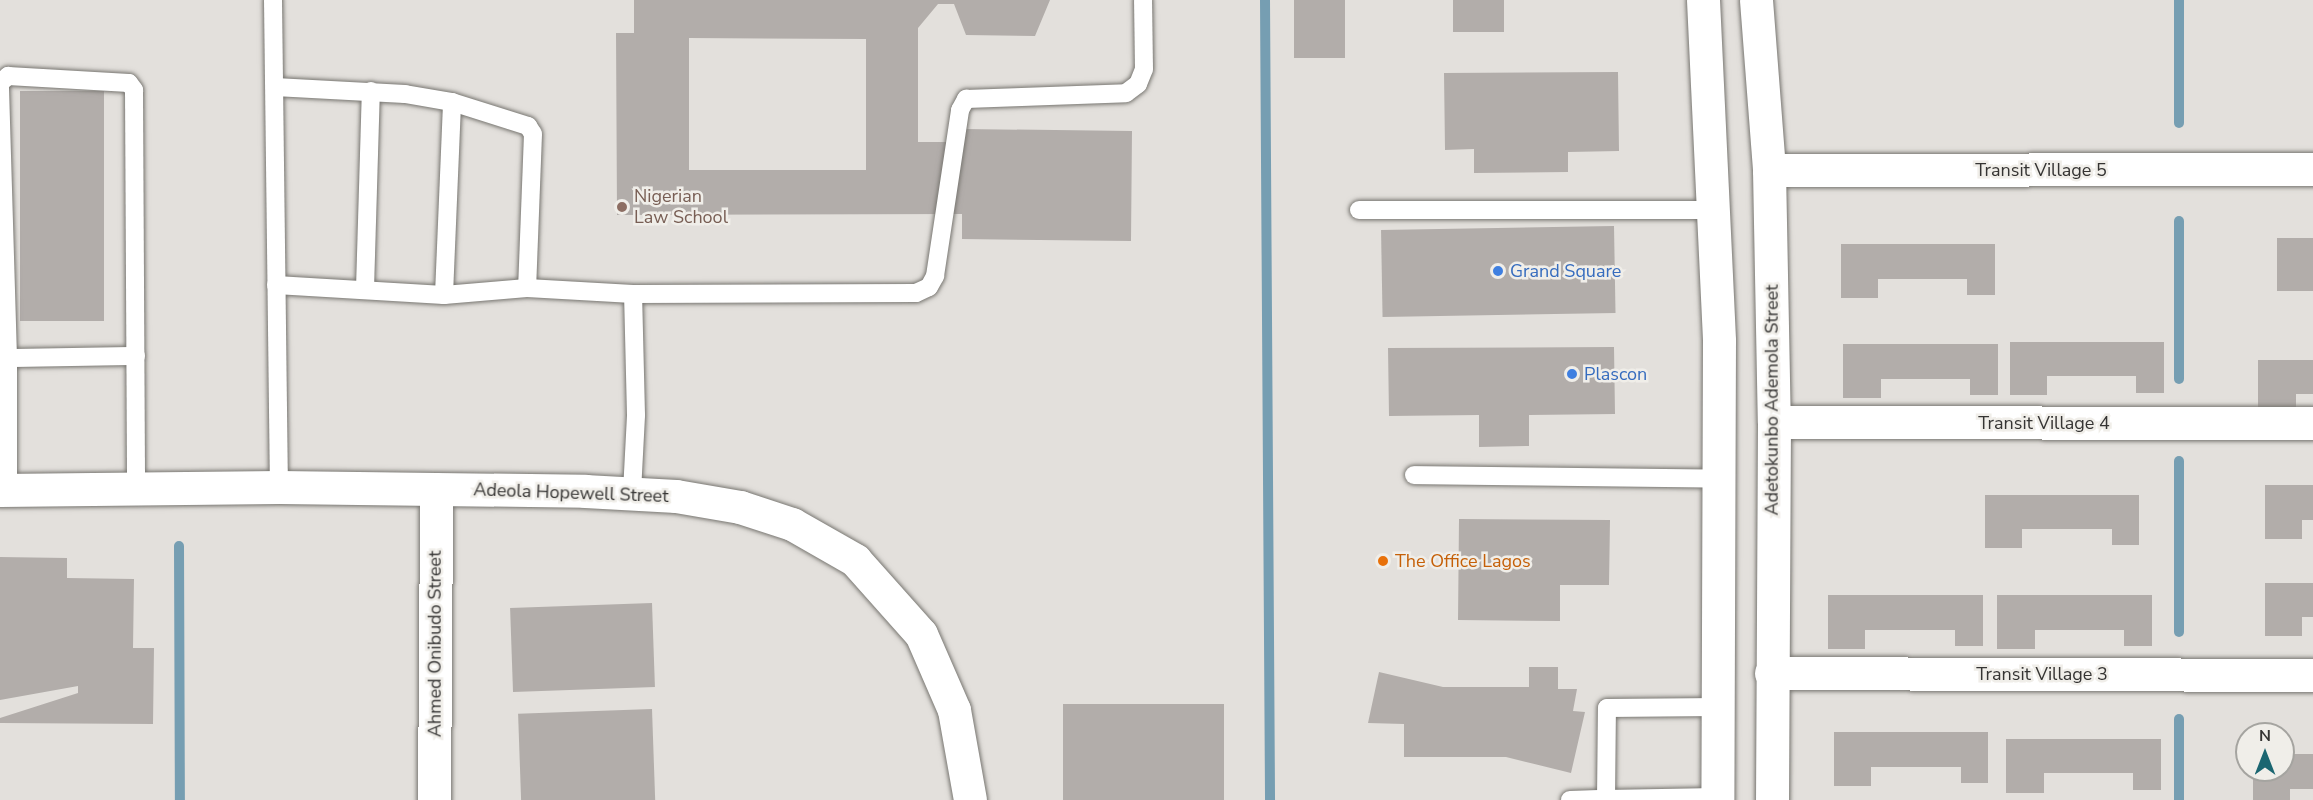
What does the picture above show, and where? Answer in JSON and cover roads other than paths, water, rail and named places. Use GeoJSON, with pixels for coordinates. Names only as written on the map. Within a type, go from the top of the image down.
{"type":"FeatureCollection","features":[{"type":"Feature","properties":{"kind":"street"},"geometry":{"type":"LineString","coordinates":[[1703,0],[1714,210],[1720,479],[1717,798]]}},
{"type":"Feature","properties":{"kind":"street","name":"Adetokunbo Ademola Street"},"geometry":{"type":"LineString","coordinates":[[1756,0],[1769,170],[1774,422],[1772,800]]}},
{"type":"Feature","properties":{"kind":"street","name":"Transit Village 5"},"geometry":{"type":"LineString","coordinates":[[1769,170],[2313,170]]}},
{"type":"Feature","properties":{"kind":"street","name":"Transit Village 4"},"geometry":{"type":"LineString","coordinates":[[1774,422],[2313,423]]}},
{"type":"Feature","properties":{"kind":"street","name":"Adeola Hopewell Street"},"geometry":{"type":"LineString","coordinates":[[4,490],[279,487],[632,492],[740,507],[792,524],[855,560],[921,634],[954,710],[970,800]]}},
{"type":"Feature","properties":{"kind":"street","name":"Ahmed Onibudo Street"},"geometry":{"type":"LineString","coordinates":[[434,800],[436,489]]}},
{"type":"Feature","properties":{"kind":"street","name":"Transit Village 3"},"geometry":{"type":"LineString","coordinates":[[1771,673],[2313,675]]}},
{"type":"Feature","properties":{"kind":"lane"},"geometry":{"type":"LineString","coordinates":[[273,0],[279,487]]}},
{"type":"Feature","properties":{"kind":"lane"},"geometry":{"type":"LineString","coordinates":[[276,285],[444,295],[527,288],[633,294],[916,293],[929,287],[935,276],[960,110],[966,99],[1126,93],[1138,84],[1144,69],[1143,0]]}},
{"type":"Feature","properties":{"kind":"lane"},"geometry":{"type":"LineString","coordinates":[[4,490],[8,358],[0,83],[8,76],[122,80],[134,90],[136,489]]}},
{"type":"Feature","properties":{"kind":"lane"},"geometry":{"type":"LineString","coordinates":[[275,87],[371,91],[452,102],[528,126],[532,134],[527,288]]}},
{"type":"Feature","properties":{"kind":"lane"},"geometry":{"type":"LineString","coordinates":[[365,290],[371,91]]}},
{"type":"Feature","properties":{"kind":"lane"},"geometry":{"type":"LineString","coordinates":[[444,295],[452,102]]}},
{"type":"Feature","properties":{"kind":"lane"},"geometry":{"type":"LineString","coordinates":[[1359,210],[1714,210]]}},
{"type":"Feature","properties":{"kind":"lane"},"geometry":{"type":"LineString","coordinates":[[632,492],[636,415],[633,294]]}},
{"type":"Feature","properties":{"kind":"lane"},"geometry":{"type":"LineString","coordinates":[[8,358],[136,356]]}},
{"type":"Feature","properties":{"kind":"lane"},"geometry":{"type":"LineString","coordinates":[[1413,475],[1720,479]]}},
{"type":"Feature","properties":{"kind":"lane"},"geometry":{"type":"LineString","coordinates":[[1606,799],[1607,708],[1718,707]]}},
{"type":"Feature","properties":{"kind":"lane"},"geometry":{"type":"LineString","coordinates":[[1570,800],[1717,798]]}},
{"type":"Feature","properties":{"kind":"waterway"},"geometry":{"type":"LineString","coordinates":[[1265,0],[1270,800]]}},
{"type":"Feature","properties":{"kind":"waterway"},"geometry":{"type":"LineString","coordinates":[[2179,0],[2179,123]]}},
{"type":"Feature","properties":{"kind":"waterway"},"geometry":{"type":"LineString","coordinates":[[2179,221],[2179,379]]}},
{"type":"Feature","properties":{"kind":"waterway"},"geometry":{"type":"LineString","coordinates":[[2179,461],[2179,632]]}},
{"type":"Feature","properties":{"kind":"waterway"},"geometry":{"type":"LineString","coordinates":[[179,546],[180,800]]}},
{"type":"Feature","properties":{"kind":"waterway"},"geometry":{"type":"LineString","coordinates":[[2179,719],[2179,800]]}},
{"type":"Feature","properties":{"kind":"place","name":"Nigerian Law School"},"geometry":{"type":"Point","coordinates":[622,207]}},
{"type":"Feature","properties":{"kind":"place","name":"Grand Square"},"geometry":{"type":"Point","coordinates":[1498,271]}},
{"type":"Feature","properties":{"kind":"place","name":"Plascon"},"geometry":{"type":"Point","coordinates":[1572,374]}},
{"type":"Feature","properties":{"kind":"place","name":"The Office Lagos"},"geometry":{"type":"Point","coordinates":[1383,561]}}]}
